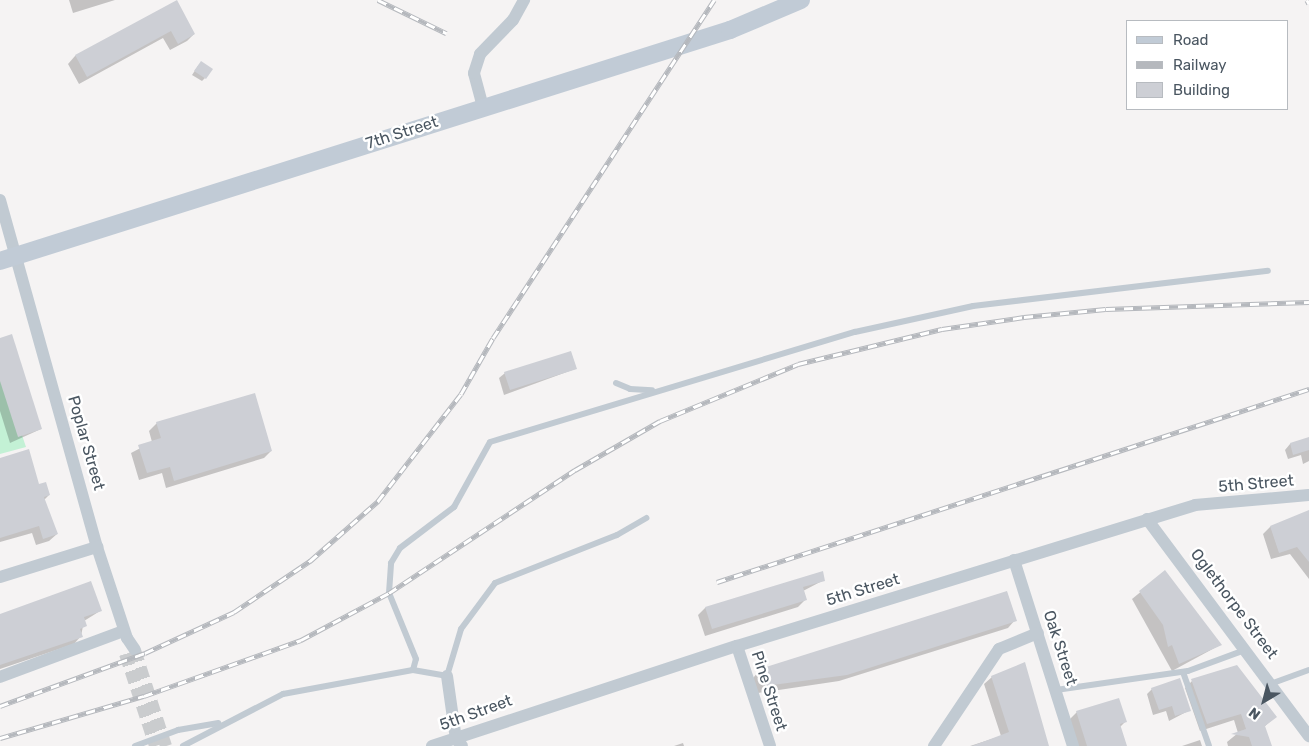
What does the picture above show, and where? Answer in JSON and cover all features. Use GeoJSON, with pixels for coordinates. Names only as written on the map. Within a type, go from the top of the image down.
{"type":"FeatureCollection","features":[{"type":"Feature","properties":{"kind":"street"},"geometry":{"type":"LineString","coordinates":[[483,107],[474,73],[480,54],[513,20],[524,0]]}},
{"type":"Feature","properties":{"kind":"street","name":"7th Street"},"geometry":{"type":"LineString","coordinates":[[8,259],[730,30],[802,0]]}},
{"type":"Feature","properties":{"kind":"street","name":"Poplar Street"},"geometry":{"type":"LineString","coordinates":[[0,200],[8,259],[130,652]]}},
{"type":"Feature","properties":{"kind":"street","name":"5th Street"},"geometry":{"type":"LineString","coordinates":[[432,746],[459,742],[737,646],[1195,505],[1309,495]]}},
{"type":"Feature","properties":{"kind":"street","name":"Oglethorpe Street"},"geometry":{"type":"LineString","coordinates":[[1147,519],[1249,649],[1309,736]]}},
{"type":"Feature","properties":{"kind":"street"},"geometry":{"type":"LineString","coordinates":[[0,577],[97,547]]}},
{"type":"Feature","properties":{"kind":"street","name":"Oak Street"},"geometry":{"type":"LineString","coordinates":[[1014,560],[1073,746]]}},
{"type":"Feature","properties":{"kind":"street"},"geometry":{"type":"LineString","coordinates":[[934,746],[999,649],[1038,633]]}},
{"type":"Feature","properties":{"kind":"street"},"geometry":{"type":"LineString","coordinates":[[0,677],[126,635]]}},
{"type":"Feature","properties":{"kind":"street","name":"Pine Street"},"geometry":{"type":"LineString","coordinates":[[737,646],[770,746]]}},
{"type":"Feature","properties":{"kind":"street"},"geometry":{"type":"LineString","coordinates":[[447,676],[459,742]]}},
{"type":"Feature","properties":{"kind":"lane"},"geometry":{"type":"LineString","coordinates":[[413,670],[416,659],[389,592],[390,563],[400,548],[454,507],[490,442],[846,334],[973,306],[1268,271]]}},
{"type":"Feature","properties":{"kind":"lane"},"geometry":{"type":"LineString","coordinates":[[616,383],[630,389],[660,390]]}},
{"type":"Feature","properties":{"kind":"lane"},"geometry":{"type":"LineString","coordinates":[[183,746],[222,723],[283,694],[413,670],[447,676],[461,630],[495,583],[616,535],[647,518]]}},
{"type":"Feature","properties":{"kind":"lane"},"geometry":{"type":"LineString","coordinates":[[1056,690],[1183,672],[1249,649]]}},
{"type":"Feature","properties":{"kind":"lane"},"geometry":{"type":"LineString","coordinates":[[1273,683],[1309,670]]}},
{"type":"Feature","properties":{"kind":"lane"},"geometry":{"type":"LineString","coordinates":[[1183,672],[1209,746]]}},
{"type":"Feature","properties":{"kind":"lane"},"geometry":{"type":"LineString","coordinates":[[134,746],[178,730],[222,723]]}},
{"type":"Feature","properties":{"kind":"green space"},"geometry":{"type":"Polygon","coordinates":[[[0,370],[26,447],[0,454],[0,370]]]}},
{"type":"Feature","properties":{"kind":"building"},"geometry":{"type":"Polygon","coordinates":[[[177,0],[195,34],[178,44],[171,31],[87,77],[75,55],[177,0]]]}},
{"type":"Feature","properties":{"kind":"building"},"geometry":{"type":"Polygon","coordinates":[[[201,61],[213,69],[206,79],[194,71],[201,61]]]}},
{"type":"Feature","properties":{"kind":"building"},"geometry":{"type":"Polygon","coordinates":[[[12,334],[42,429],[18,437],[0,381],[0,338],[12,334]]]}},
{"type":"Feature","properties":{"kind":"building"},"geometry":{"type":"Polygon","coordinates":[[[571,351],[577,369],[510,390],[504,372],[571,351]]]}},
{"type":"Feature","properties":{"kind":"building"},"geometry":{"type":"Polygon","coordinates":[[[255,393],[272,451],[174,481],[170,467],[147,473],[138,445],[161,438],[156,422],[255,393]]]}},
{"type":"Feature","properties":{"kind":"building"},"geometry":{"type":"Polygon","coordinates":[[[1309,437],[1309,450],[1293,455],[1290,443],[1309,437]]]}},
{"type":"Feature","properties":{"kind":"building"},"geometry":{"type":"Polygon","coordinates":[[[29,449],[39,484],[46,482],[50,495],[44,497],[58,534],[43,539],[39,526],[0,538],[0,458],[29,449]]]}},
{"type":"Feature","properties":{"kind":"building"},"geometry":{"type":"Polygon","coordinates":[[[1309,510],[1309,562],[1297,547],[1279,553],[1270,526],[1309,510]]]}},
{"type":"Feature","properties":{"kind":"building"},"geometry":{"type":"Polygon","coordinates":[[[1165,570],[1222,645],[1179,664],[1172,645],[1168,647],[1163,625],[1139,591],[1165,570]]]}},
{"type":"Feature","properties":{"kind":"building"},"geometry":{"type":"Polygon","coordinates":[[[823,571],[825,581],[803,587],[807,600],[712,629],[705,607],[823,571]]]}},
{"type":"Feature","properties":{"kind":"building"},"geometry":{"type":"Polygon","coordinates":[[[91,581],[102,611],[84,617],[87,626],[80,629],[83,637],[0,665],[0,614],[91,581]]]}},
{"type":"Feature","properties":{"kind":"building"},"geometry":{"type":"Polygon","coordinates":[[[1007,591],[1017,621],[847,675],[765,686],[760,669],[1007,591]]]}},
{"type":"Feature","properties":{"kind":"building"},"geometry":{"type":"Polygon","coordinates":[[[1025,662],[1049,746],[972,746],[1009,732],[991,676],[1025,662]]]}},
{"type":"Feature","properties":{"kind":"building"},"geometry":{"type":"Polygon","coordinates":[[[1237,665],[1277,717],[1265,726],[1272,746],[1252,746],[1249,737],[1231,734],[1246,729],[1241,714],[1207,724],[1191,679],[1237,665]]]}},
{"type":"Feature","properties":{"kind":"building"},"geometry":{"type":"Polygon","coordinates":[[[1180,678],[1191,711],[1175,716],[1172,706],[1159,710],[1151,688],[1180,678]]]}},
{"type":"Feature","properties":{"kind":"building"},"geometry":{"type":"Polygon","coordinates":[[[1119,698],[1127,722],[1120,724],[1127,746],[1087,746],[1076,711],[1119,698]]]}},
{"type":"Feature","properties":{"kind":"tunnel"},"geometry":{"type":"LineString","coordinates":[[135,650],[166,746]]}},
{"type":"Feature","properties":{"kind":"tunnel"},"geometry":{"type":"LineString","coordinates":[[125,654],[155,746]]}},
{"type":"Feature","properties":{"kind":"railway"},"geometry":{"type":"LineString","coordinates":[[378,0],[446,33]]}},
{"type":"Feature","properties":{"kind":"railway"},"geometry":{"type":"LineString","coordinates":[[0,706],[145,653],[234,612],[310,561],[378,501],[461,394],[493,338],[714,0]]}},
{"type":"Feature","properties":{"kind":"railway"},"geometry":{"type":"LineString","coordinates":[[1307,0],[1309,4]]}},
{"type":"Feature","properties":{"kind":"railway"},"geometry":{"type":"LineString","coordinates":[[0,738],[144,696],[301,640],[389,593],[575,470],[660,421],[798,364],[942,329],[1024,317],[1106,309],[1309,302]]}},
{"type":"Feature","properties":{"kind":"railway"},"geometry":{"type":"LineString","coordinates":[[717,582],[1309,389]]}}]}
